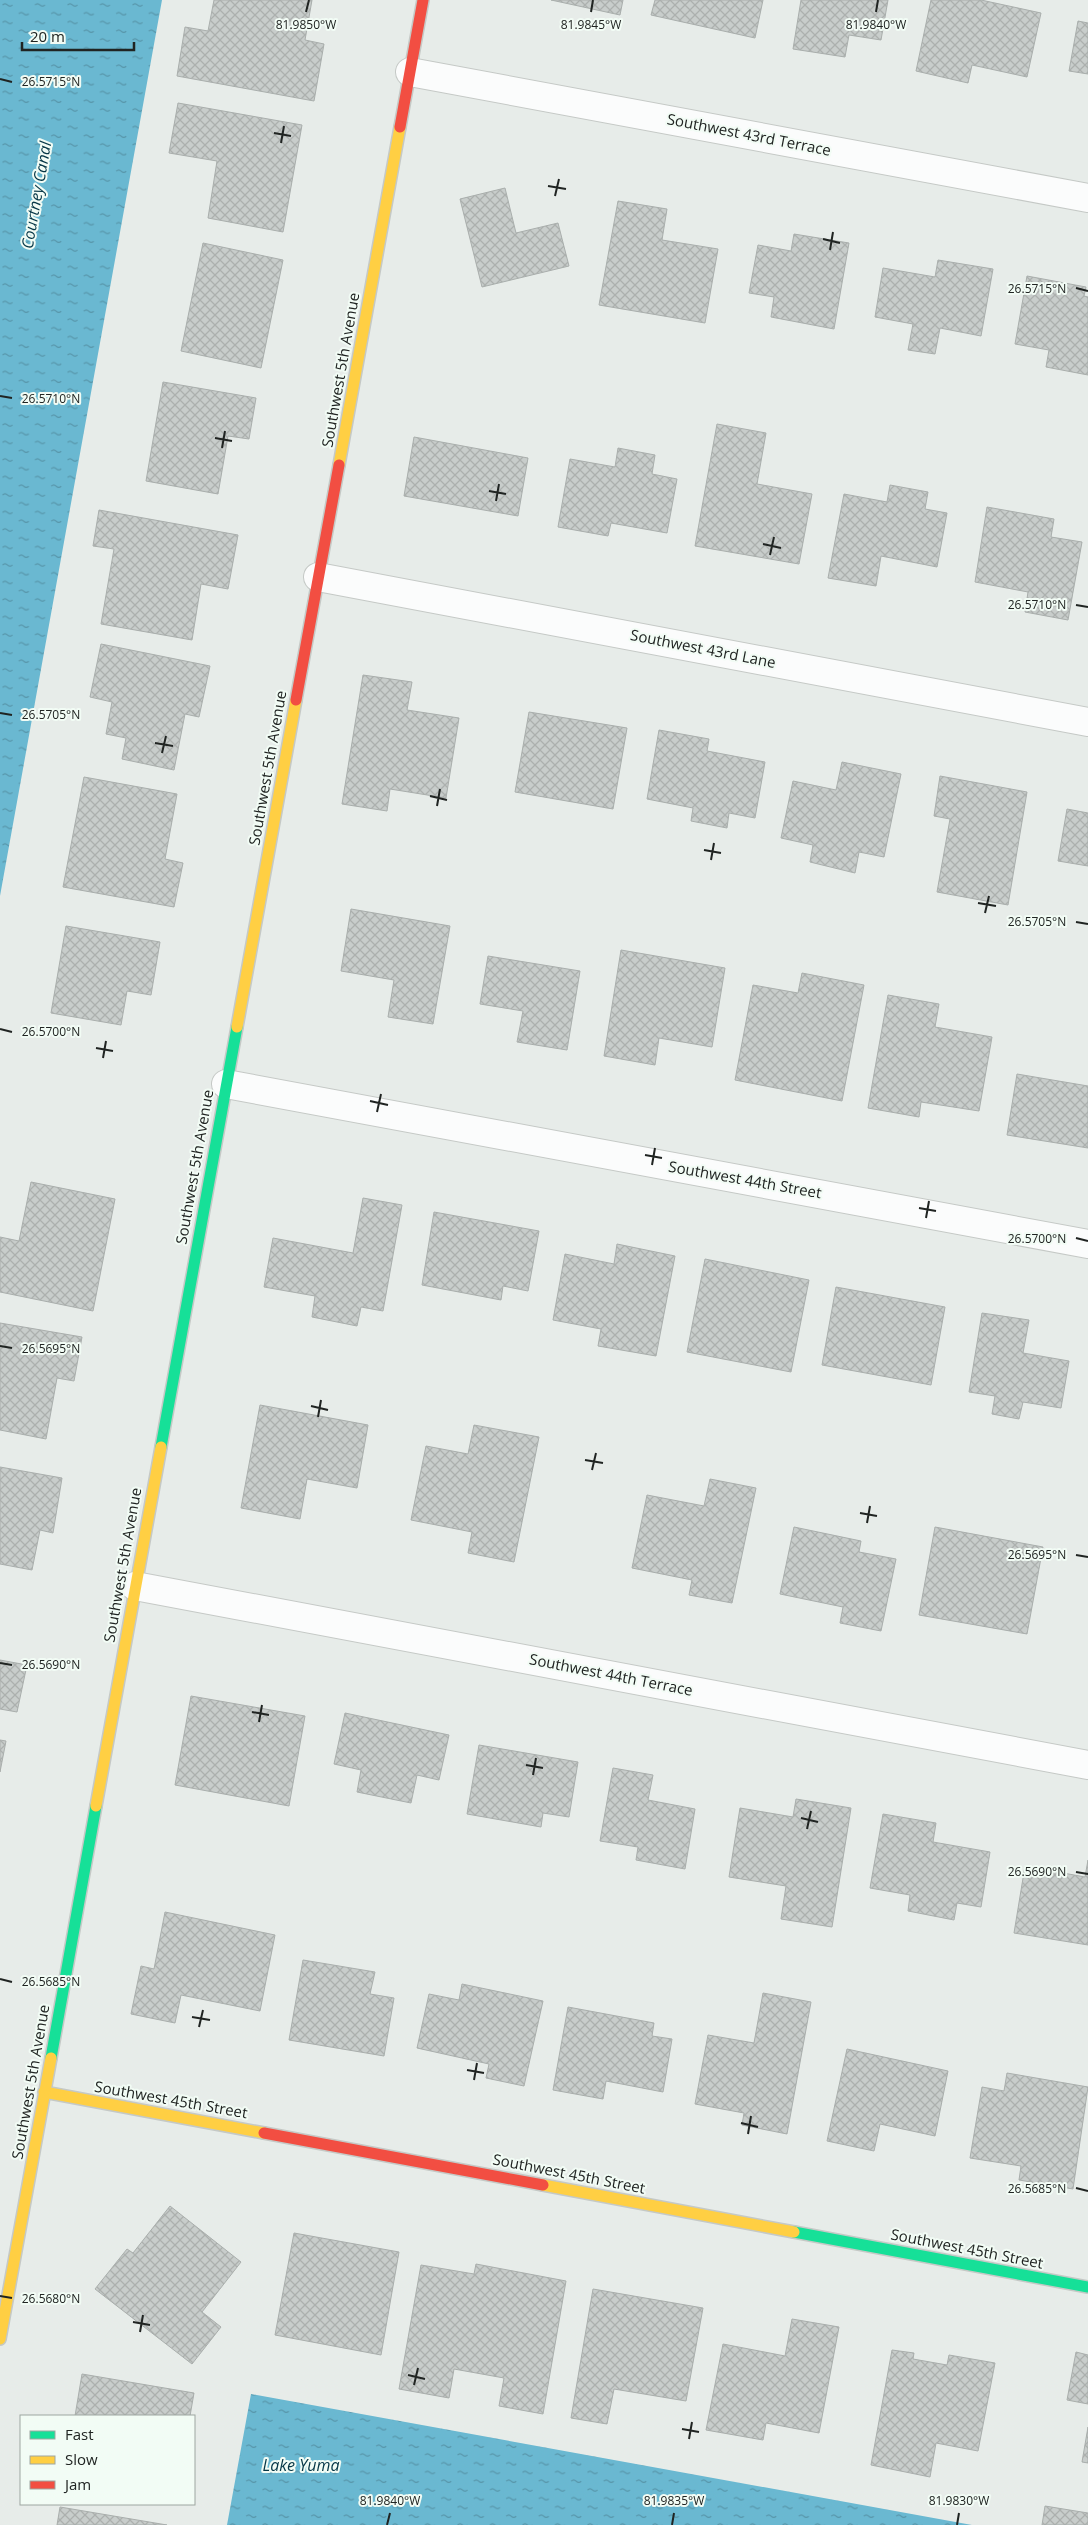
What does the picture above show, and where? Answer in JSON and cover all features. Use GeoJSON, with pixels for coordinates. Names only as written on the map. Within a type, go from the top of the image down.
{"type":"FeatureCollection","features":[{"type":"Feature","properties":{"kind":"street","name":"Southwest 5th Avenue"},"geometry":{"type":"LineString","coordinates":[[0,2339],[423,0]]}},
{"type":"Feature","properties":{"kind":"street","name":"Southwest 43rd Terrace"},"geometry":{"type":"LineString","coordinates":[[410,72],[1088,198]]}},
{"type":"Feature","properties":{"kind":"street","name":"Southwest 43rd Lane"},"geometry":{"type":"LineString","coordinates":[[318,577],[1088,722]]}},
{"type":"Feature","properties":{"kind":"street","name":"Southwest 44th Street"},"geometry":{"type":"LineString","coordinates":[[226,1084],[1088,1244]]}},
{"type":"Feature","properties":{"kind":"street","name":"Southwest 44th Terrace"},"geometry":{"type":"LineString","coordinates":[[135,1586],[1088,1765]]}},
{"type":"Feature","properties":{"kind":"street","name":"Southwest 45th Street"},"geometry":{"type":"LineString","coordinates":[[44,2092],[1088,2287]]}},
{"type":"Feature","properties":{"kind":"water","name":"Courtney Canal"},"geometry":{"type":"Polygon","coordinates":[[[0,0],[162,0],[0,896],[0,0]]]}},
{"type":"Feature","properties":{"kind":"water","name":"Lake Yuma"},"geometry":{"type":"Polygon","coordinates":[[[251,2394],[972,2525],[227,2525],[251,2394]]]}},
{"type":"Feature","properties":{"kind":"building"},"geometry":{"type":"Polygon","coordinates":[[[214,0],[312,0],[305,40],[324,44],[314,101],[177,76],[185,27],[208,31],[214,0]]]}},
{"type":"Feature","properties":{"kind":"building"},"geometry":{"type":"Polygon","coordinates":[[[551,0],[623,0],[620,15],[551,0]]]}},
{"type":"Feature","properties":{"kind":"building"},"geometry":{"type":"Polygon","coordinates":[[[655,0],[763,0],[755,38],[651,15],[655,0]]]}},
{"type":"Feature","properties":{"kind":"building"},"geometry":{"type":"Polygon","coordinates":[[[801,0],[888,0],[881,40],[849,35],[845,57],[793,49],[801,0]]]}},
{"type":"Feature","properties":{"kind":"building"},"geometry":{"type":"Polygon","coordinates":[[[931,0],[981,0],[1041,13],[1027,77],[972,65],[968,83],[916,71],[931,0]]]}},
{"type":"Feature","properties":{"kind":"building"},"geometry":{"type":"Polygon","coordinates":[[[1078,21],[1088,23],[1088,74],[1069,71],[1078,21]]]}},
{"type":"Feature","properties":{"kind":"building"},"geometry":{"type":"Polygon","coordinates":[[[178,103],[302,125],[283,232],[208,218],[217,161],[169,153],[178,103]]]}},
{"type":"Feature","properties":{"kind":"building"},"geometry":{"type":"Polygon","coordinates":[[[505,188],[516,233],[558,223],[569,266],[482,287],[460,199],[505,188]]]}},
{"type":"Feature","properties":{"kind":"building"},"geometry":{"type":"Polygon","coordinates":[[[618,201],[667,209],[662,240],[718,249],[705,323],[599,305],[618,201]]]}},
{"type":"Feature","properties":{"kind":"building"},"geometry":{"type":"Polygon","coordinates":[[[794,234],[849,243],[834,329],[771,317],[774,297],[749,293],[758,245],[791,251],[794,234]]]}},
{"type":"Feature","properties":{"kind":"building"},"geometry":{"type":"Polygon","coordinates":[[[203,243],[283,260],[261,368],[181,351],[203,243]]]}},
{"type":"Feature","properties":{"kind":"building"},"geometry":{"type":"Polygon","coordinates":[[[938,260],[993,269],[981,336],[940,328],[935,354],[908,350],[913,324],[875,317],[883,268],[935,277],[938,260]]]}},
{"type":"Feature","properties":{"kind":"building"},"geometry":{"type":"Polygon","coordinates":[[[1027,276],[1086,287],[1084,296],[1088,297],[1088,375],[1046,367],[1049,350],[1015,344],[1027,276]]]}},
{"type":"Feature","properties":{"kind":"building"},"geometry":{"type":"Polygon","coordinates":[[[163,382],[256,398],[249,439],[228,436],[218,494],[146,481],[163,382]]]}},
{"type":"Feature","properties":{"kind":"building"},"geometry":{"type":"Polygon","coordinates":[[[717,424],[766,433],[757,484],[812,494],[799,564],[695,546],[717,424]]]}},
{"type":"Feature","properties":{"kind":"building"},"geometry":{"type":"Polygon","coordinates":[[[414,437],[528,458],[518,516],[404,496],[414,437]]]}},
{"type":"Feature","properties":{"kind":"building"},"geometry":{"type":"Polygon","coordinates":[[[618,448],[655,455],[652,474],[677,479],[667,533],[611,523],[608,536],[558,527],[570,459],[615,467],[618,448]]]}},
{"type":"Feature","properties":{"kind":"building"},"geometry":{"type":"Polygon","coordinates":[[[890,485],[928,492],[925,509],[947,513],[937,567],[881,556],[876,586],[828,578],[844,494],[887,502],[890,485]]]}},
{"type":"Feature","properties":{"kind":"building"},"geometry":{"type":"Polygon","coordinates":[[[987,507],[1054,519],[1051,537],[1082,542],[1068,620],[1025,612],[1028,592],[975,582],[987,507]]]}},
{"type":"Feature","properties":{"kind":"building"},"geometry":{"type":"Polygon","coordinates":[[[99,510],[238,535],[228,589],[201,584],[192,640],[101,624],[114,549],[93,546],[99,510]]]}},
{"type":"Feature","properties":{"kind":"building"},"geometry":{"type":"Polygon","coordinates":[[[101,644],[210,666],[199,717],[185,714],[174,770],[122,759],[126,738],[106,734],[112,702],[90,697],[101,644]]]}},
{"type":"Feature","properties":{"kind":"building"},"geometry":{"type":"Polygon","coordinates":[[[363,675],[412,682],[407,710],[459,718],[446,798],[390,789],[387,811],[342,804],[363,675]]]}},
{"type":"Feature","properties":{"kind":"building"},"geometry":{"type":"Polygon","coordinates":[[[529,712],[627,728],[613,809],[515,792],[529,712]]]}},
{"type":"Feature","properties":{"kind":"building"},"geometry":{"type":"Polygon","coordinates":[[[659,730],[709,739],[707,751],[765,762],[755,818],[729,813],[727,828],[691,821],[693,808],[647,799],[659,730]]]}},
{"type":"Feature","properties":{"kind":"building"},"geometry":{"type":"Polygon","coordinates":[[[842,762],[901,774],[884,857],[859,852],[855,873],[810,862],[813,845],[781,838],[793,781],[836,790],[842,762]]]}},
{"type":"Feature","properties":{"kind":"building"},"geometry":{"type":"Polygon","coordinates":[[[940,776],[1027,792],[1008,905],[937,892],[950,819],[934,816],[940,776]]]}},
{"type":"Feature","properties":{"kind":"building"},"geometry":{"type":"Polygon","coordinates":[[[84,777],[177,794],[165,859],[183,863],[174,907],[63,887],[84,777]]]}},
{"type":"Feature","properties":{"kind":"building"},"geometry":{"type":"Polygon","coordinates":[[[1067,809],[1088,813],[1088,866],[1058,861],[1067,809]]]}},
{"type":"Feature","properties":{"kind":"building"},"geometry":{"type":"Polygon","coordinates":[[[351,909],[450,926],[433,1024],[388,1017],[394,980],[341,971],[351,909]]]}},
{"type":"Feature","properties":{"kind":"building"},"geometry":{"type":"Polygon","coordinates":[[[66,926],[160,942],[151,995],[127,991],[121,1025],[51,1013],[66,926]]]}},
{"type":"Feature","properties":{"kind":"building"},"geometry":{"type":"Polygon","coordinates":[[[621,950],[725,968],[712,1047],[659,1038],[655,1065],[604,1056],[621,950]]]}},
{"type":"Feature","properties":{"kind":"building"},"geometry":{"type":"Polygon","coordinates":[[[488,956],[580,971],[567,1050],[517,1042],[523,1011],[480,1004],[488,956]]]}},
{"type":"Feature","properties":{"kind":"building"},"geometry":{"type":"Polygon","coordinates":[[[802,973],[864,985],[842,1101],[735,1080],[753,985],[798,993],[802,973]]]}},
{"type":"Feature","properties":{"kind":"building"},"geometry":{"type":"Polygon","coordinates":[[[888,995],[939,1004],[935,1027],[992,1037],[979,1111],[921,1102],[919,1117],[868,1108],[888,995]]]}},
{"type":"Feature","properties":{"kind":"building"},"geometry":{"type":"Polygon","coordinates":[[[1017,1074],[1088,1086],[1088,1148],[1007,1135],[1017,1074]]]}},
{"type":"Feature","properties":{"kind":"building"},"geometry":{"type":"Polygon","coordinates":[[[31,1182],[115,1199],[93,1311],[0,1292],[0,1237],[19,1241],[31,1182]]]}},
{"type":"Feature","properties":{"kind":"building"},"geometry":{"type":"Polygon","coordinates":[[[363,1198],[402,1205],[383,1311],[361,1307],[357,1326],[312,1317],[315,1296],[264,1287],[273,1238],[353,1253],[363,1198]]]}},
{"type":"Feature","properties":{"kind":"building"},"geometry":{"type":"Polygon","coordinates":[[[434,1212],[539,1231],[528,1291],[503,1286],[501,1300],[422,1285],[434,1212]]]}},
{"type":"Feature","properties":{"kind":"building"},"geometry":{"type":"Polygon","coordinates":[[[617,1244],[675,1256],[656,1356],[598,1346],[601,1329],[553,1320],[565,1254],[614,1264],[617,1244]]]}},
{"type":"Feature","properties":{"kind":"building"},"geometry":{"type":"Polygon","coordinates":[[[705,1259],[809,1280],[791,1372],[687,1352],[705,1259]]]}},
{"type":"Feature","properties":{"kind":"building"},"geometry":{"type":"Polygon","coordinates":[[[836,1287],[945,1307],[931,1385],[822,1365],[836,1287]]]}},
{"type":"Feature","properties":{"kind":"building"},"geometry":{"type":"Polygon","coordinates":[[[982,1313],[1029,1320],[1023,1353],[1069,1361],[1061,1408],[1023,1402],[1019,1419],[992,1414],[995,1396],[969,1392],[982,1313]]]}},
{"type":"Feature","properties":{"kind":"building"},"geometry":{"type":"Polygon","coordinates":[[[0,1323],[82,1337],[74,1381],[57,1378],[46,1439],[0,1430],[0,1323]]]}},
{"type":"Feature","properties":{"kind":"building"},"geometry":{"type":"Polygon","coordinates":[[[260,1405],[368,1425],[357,1488],[307,1479],[300,1519],[241,1508],[260,1405]]]}},
{"type":"Feature","properties":{"kind":"building"},"geometry":{"type":"Polygon","coordinates":[[[474,1425],[539,1437],[514,1562],[468,1553],[472,1532],[411,1520],[426,1446],[468,1454],[474,1425]]]}},
{"type":"Feature","properties":{"kind":"building"},"geometry":{"type":"Polygon","coordinates":[[[0,1467],[62,1478],[53,1533],[40,1530],[32,1570],[0,1564],[0,1467]]]}},
{"type":"Feature","properties":{"kind":"building"},"geometry":{"type":"Polygon","coordinates":[[[710,1479],[756,1488],[732,1603],[689,1595],[692,1580],[632,1568],[647,1495],[704,1506],[710,1479]]]}},
{"type":"Feature","properties":{"kind":"building"},"geometry":{"type":"Polygon","coordinates":[[[794,1527],[861,1541],[859,1552],[896,1559],[881,1631],[840,1623],[843,1607],[780,1594],[794,1527]]]}},
{"type":"Feature","properties":{"kind":"building"},"geometry":{"type":"Polygon","coordinates":[[[935,1527],[1043,1547],[1027,1634],[919,1615],[935,1527]]]}},
{"type":"Feature","properties":{"kind":"building"},"geometry":{"type":"Polygon","coordinates":[[[0,1660],[27,1665],[17,1712],[0,1709],[0,1660]]]}},
{"type":"Feature","properties":{"kind":"building"},"geometry":{"type":"Polygon","coordinates":[[[191,1696],[305,1716],[289,1806],[175,1785],[191,1696]]]}},
{"type":"Feature","properties":{"kind":"building"},"geometry":{"type":"Polygon","coordinates":[[[345,1713],[449,1735],[439,1780],[417,1775],[411,1803],[357,1792],[361,1770],[334,1764],[345,1713]]]}},
{"type":"Feature","properties":{"kind":"building"},"geometry":{"type":"Polygon","coordinates":[[[0,1740],[6,1741],[0,1772],[0,1740]]]}},
{"type":"Feature","properties":{"kind":"building"},"geometry":{"type":"Polygon","coordinates":[[[479,1745],[578,1762],[569,1817],[543,1813],[541,1827],[467,1814],[479,1745]]]}},
{"type":"Feature","properties":{"kind":"building"},"geometry":{"type":"Polygon","coordinates":[[[613,1768],[653,1775],[648,1800],[695,1809],[685,1869],[636,1860],[638,1847],[600,1841],[613,1768]]]}},
{"type":"Feature","properties":{"kind":"building"},"geometry":{"type":"Polygon","coordinates":[[[796,1799],[851,1808],[832,1927],[781,1919],[786,1886],[729,1877],[740,1808],[793,1817],[796,1799]]]}},
{"type":"Feature","properties":{"kind":"building"},"geometry":{"type":"Polygon","coordinates":[[[883,1814],[936,1823],[933,1842],[990,1852],[981,1907],[957,1903],[954,1920],[908,1911],[910,1895],[870,1888],[883,1814]]]}},
{"type":"Feature","properties":{"kind":"building"},"geometry":{"type":"Polygon","coordinates":[[[1088,1860],[1088,1945],[1014,1933],[1025,1866],[1085,1877],[1088,1860]]]}},
{"type":"Feature","properties":{"kind":"building"},"geometry":{"type":"Polygon","coordinates":[[[165,1912],[275,1935],[260,2011],[181,1995],[175,2023],[131,2014],[141,1966],[154,1969],[165,1912]]]}},
{"type":"Feature","properties":{"kind":"building"},"geometry":{"type":"Polygon","coordinates":[[[303,1960],[375,1972],[370,1994],[394,1998],[384,2056],[289,2040],[303,1960]]]}},
{"type":"Feature","properties":{"kind":"building"},"geometry":{"type":"Polygon","coordinates":[[[462,1984],[543,2001],[524,2086],[486,2078],[489,2064],[417,2048],[429,1994],[459,2000],[462,1984]]]}},
{"type":"Feature","properties":{"kind":"building"},"geometry":{"type":"Polygon","coordinates":[[[763,1993],[811,2002],[787,2134],[742,2125],[744,2113],[695,2104],[708,2035],[754,2043],[763,1993]]]}},
{"type":"Feature","properties":{"kind":"building"},"geometry":{"type":"Polygon","coordinates":[[[568,2007],[654,2023],[652,2036],[672,2039],[663,2092],[606,2081],[603,2099],[553,2090],[568,2007]]]}},
{"type":"Feature","properties":{"kind":"building"},"geometry":{"type":"Polygon","coordinates":[[[847,2049],[948,2071],[935,2136],[880,2124],[874,2151],[827,2141],[847,2049]]]}},
{"type":"Feature","properties":{"kind":"building"},"geometry":{"type":"Polygon","coordinates":[[[1007,2073],[1088,2087],[1073,2189],[1019,2180],[1021,2166],[970,2158],[982,2087],[1004,2091],[1007,2073]]]}},
{"type":"Feature","properties":{"kind":"building"},"geometry":{"type":"Polygon","coordinates":[[[170,2206],[241,2262],[202,2312],[221,2327],[192,2364],[95,2289],[127,2249],[133,2253],[170,2206]]]}},
{"type":"Feature","properties":{"kind":"building"},"geometry":{"type":"Polygon","coordinates":[[[294,2233],[399,2252],[381,2355],[275,2335],[294,2233]]]}},
{"type":"Feature","properties":{"kind":"building"},"geometry":{"type":"Polygon","coordinates":[[[476,2264],[566,2281],[543,2414],[499,2406],[504,2378],[454,2369],[449,2398],[399,2389],[421,2265],[474,2274],[476,2264]]]}},
{"type":"Feature","properties":{"kind":"building"},"geometry":{"type":"Polygon","coordinates":[[[593,2289],[703,2308],[686,2401],[614,2389],[607,2424],[571,2418],[593,2289]]]}},
{"type":"Feature","properties":{"kind":"building"},"geometry":{"type":"Polygon","coordinates":[[[792,2319],[839,2327],[819,2433],[766,2423],[763,2440],[706,2430],[723,2344],[785,2356],[792,2319]]]}},
{"type":"Feature","properties":{"kind":"building"},"geometry":{"type":"Polygon","coordinates":[[[892,2350],[914,2353],[913,2359],[947,2365],[949,2355],[995,2363],[978,2451],[936,2443],[930,2477],[871,2465],[892,2350]]]}},
{"type":"Feature","properties":{"kind":"building"},"geometry":{"type":"Polygon","coordinates":[[[1076,2352],[1088,2355],[1088,2404],[1067,2400],[1076,2352]]]}},
{"type":"Feature","properties":{"kind":"building"},"geometry":{"type":"Polygon","coordinates":[[[82,2374],[194,2393],[190,2415],[75,2415],[82,2374]]]}},
{"type":"Feature","properties":{"kind":"building"},"geometry":{"type":"Polygon","coordinates":[[[1088,2427],[1088,2463],[1082,2462],[1088,2427]]]}},
{"type":"Feature","properties":{"kind":"building"},"geometry":{"type":"Polygon","coordinates":[[[1045,2506],[1088,2513],[1088,2525],[1042,2525],[1045,2506]]]}},
{"type":"Feature","properties":{"kind":"building"},"geometry":{"type":"Polygon","coordinates":[[[60,2507],[167,2525],[57,2525],[60,2507]]]}},
{"type":"Feature","properties":{"kind":"traffic: fast"},"geometry":{"type":"LineString","coordinates":[[161,1447],[237,1027]]}},
{"type":"Feature","properties":{"kind":"traffic: fast"},"geometry":{"type":"LineString","coordinates":[[51,2058],[96,1806]]}},
{"type":"Feature","properties":{"kind":"traffic: fast"},"geometry":{"type":"LineString","coordinates":[[794,2232],[1088,2287]]}},
{"type":"Feature","properties":{"kind":"traffic: slow"},"geometry":{"type":"LineString","coordinates":[[339,465],[400,127]]}},
{"type":"Feature","properties":{"kind":"traffic: slow"},"geometry":{"type":"LineString","coordinates":[[237,1027],[296,700]]}},
{"type":"Feature","properties":{"kind":"traffic: slow"},"geometry":{"type":"LineString","coordinates":[[96,1806],[161,1447]]}},
{"type":"Feature","properties":{"kind":"traffic: slow"},"geometry":{"type":"LineString","coordinates":[[0,2339],[51,2058]]}},
{"type":"Feature","properties":{"kind":"traffic: slow"},"geometry":{"type":"LineString","coordinates":[[44,2092],[264,2133]]}},
{"type":"Feature","properties":{"kind":"traffic: slow"},"geometry":{"type":"LineString","coordinates":[[543,2185],[794,2232]]}},
{"type":"Feature","properties":{"kind":"traffic: jam"},"geometry":{"type":"LineString","coordinates":[[400,127],[423,0]]}},
{"type":"Feature","properties":{"kind":"traffic: jam"},"geometry":{"type":"LineString","coordinates":[[296,700],[339,465]]}},
{"type":"Feature","properties":{"kind":"traffic: jam"},"geometry":{"type":"LineString","coordinates":[[264,2133],[543,2185]]}}]}
